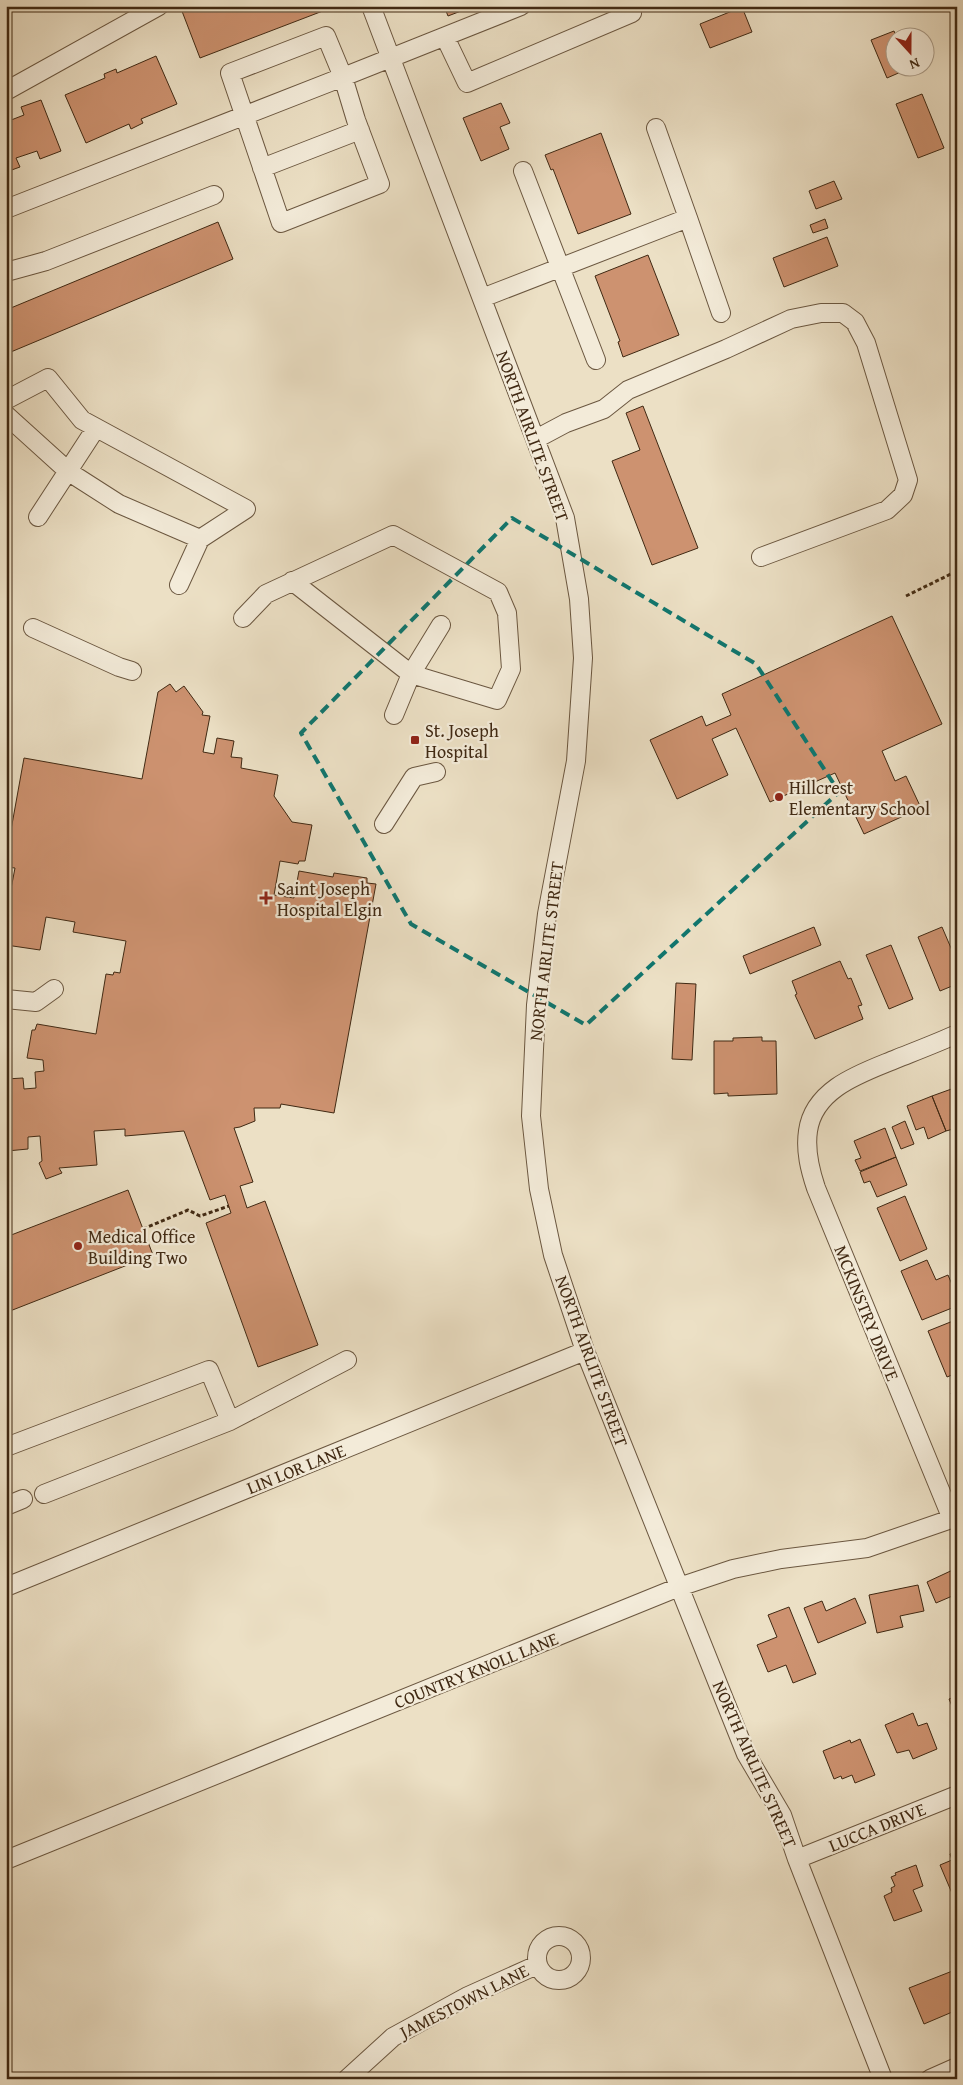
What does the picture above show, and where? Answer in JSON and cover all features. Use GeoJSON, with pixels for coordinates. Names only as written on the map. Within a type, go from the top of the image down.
{"type":"FeatureCollection","features":[{"type":"Feature","properties":{"kind":"street"},"geometry":{"type":"LineString","coordinates":[[6,91],[159,6]]}},
{"type":"Feature","properties":{"kind":"street","name":"NORTH AIRLITE STREET"},"geometry":{"type":"LineString","coordinates":[[370,6],[565,518],[579,600],[583,658],[576,761],[548,914],[536,1005],[531,1116],[539,1189],[553,1255],[585,1351],[679,1587],[746,1754],[782,1815],[797,1859],[882,2079]]}},
{"type":"Feature","properties":{"kind":"street"},"geometry":{"type":"LineString","coordinates":[[6,209],[521,6]]}},
{"type":"Feature","properties":{"kind":"street"},"geometry":{"type":"LineString","coordinates":[[445,36],[467,83],[632,14],[629,6]]}},
{"type":"Feature","properties":{"kind":"street"},"geometry":{"type":"LineString","coordinates":[[326,36],[343,77],[380,184],[281,223],[230,73],[326,36]]}},
{"type":"Feature","properties":{"kind":"street"},"geometry":{"type":"LineString","coordinates":[[656,128],[722,313]]}},
{"type":"Feature","properties":{"kind":"street"},"geometry":{"type":"LineString","coordinates":[[262,168],[360,130]]}},
{"type":"Feature","properties":{"kind":"street"},"geometry":{"type":"LineString","coordinates":[[523,171],[596,360]]}},
{"type":"Feature","properties":{"kind":"street"},"geometry":{"type":"LineString","coordinates":[[6,272],[46,261],[214,195]]}},
{"type":"Feature","properties":{"kind":"street"},"geometry":{"type":"LineString","coordinates":[[482,298],[688,218]]}},
{"type":"Feature","properties":{"kind":"street"},"geometry":{"type":"LineString","coordinates":[[536,439],[566,423],[604,409],[628,390],[726,350],[791,319],[821,313],[843,313],[855,322],[866,343],[908,480],[903,495],[887,510],[761,556]]}},
{"type":"Feature","properties":{"kind":"street"},"geometry":{"type":"LineString","coordinates":[[6,400],[48,378],[82,420],[246,509],[200,539],[179,585]]}},
{"type":"Feature","properties":{"kind":"street"},"geometry":{"type":"LineString","coordinates":[[6,415],[68,472],[119,504],[200,539]]}},
{"type":"Feature","properties":{"kind":"street"},"geometry":{"type":"LineString","coordinates":[[38,517],[96,428]]}},
{"type":"Feature","properties":{"kind":"street"},"geometry":{"type":"LineString","coordinates":[[243,618],[266,594],[292,581],[393,535],[498,592],[507,613],[511,669],[496,700],[411,674],[292,581]]}},
{"type":"Feature","properties":{"kind":"street"},"geometry":{"type":"LineString","coordinates":[[394,715],[411,674],[441,625]]}},
{"type":"Feature","properties":{"kind":"street"},"geometry":{"type":"LineString","coordinates":[[33,628],[119,667],[132,671]]}},
{"type":"Feature","properties":{"kind":"street"},"geometry":{"type":"LineString","coordinates":[[384,824],[414,777],[436,772]]}},
{"type":"Feature","properties":{"kind":"street"},"geometry":{"type":"LineString","coordinates":[[6,999],[36,1002],[54,989]]}},
{"type":"Feature","properties":{"kind":"street","name":"MCKINSTRY DRIVE"},"geometry":{"type":"LineString","coordinates":[[954,1518],[816,1188],[809,1166],[808,1130],[820,1104],[834,1090],[852,1078],[957,1034]]}},
{"type":"Feature","properties":{"kind":"street","name":"LIN LOR LANE"},"geometry":{"type":"LineString","coordinates":[[6,1587],[585,1351]]}},
{"type":"Feature","properties":{"kind":"street"},"geometry":{"type":"LineString","coordinates":[[44,1494],[230,1421],[347,1360]]}},
{"type":"Feature","properties":{"kind":"street"},"geometry":{"type":"LineString","coordinates":[[6,1447],[209,1370],[230,1421]]}},
{"type":"Feature","properties":{"kind":"street"},"geometry":{"type":"LineString","coordinates":[[6,1506],[23,1499]]}},
{"type":"Feature","properties":{"kind":"street","name":"COUNTRY KNOLL LANE"},"geometry":{"type":"LineString","coordinates":[[6,1860],[679,1587],[733,1569],[867,1548],[954,1518]]}},
{"type":"Feature","properties":{"kind":"street","name":"LUCCA DRIVE"},"geometry":{"type":"LineString","coordinates":[[797,1859],[957,1795]]}},
{"type":"Feature","properties":{"kind":"street","name":"JAMESTOWN LANE"},"geometry":{"type":"LineString","coordinates":[[347,2079],[393,2037],[468,1996],[537,1964]]}},
{"type":"Feature","properties":{"kind":"street"},"geometry":{"type":"LineString","coordinates":[[930,2079],[957,2067]]}},
{"type":"Feature","properties":{"kind":"path"},"geometry":{"type":"LineString","coordinates":[[906,596],[957,571]]}},
{"type":"Feature","properties":{"kind":"path"},"geometry":{"type":"LineString","coordinates":[[143,1229],[188,1210],[200,1216],[229,1206]]}},
{"type":"Feature","properties":{"kind":"highlighted area"},"geometry":{"type":"Polygon","coordinates":[[[512,518],[756,664],[839,792],[586,1025],[411,924],[301,733],[512,518]]]}},
{"type":"Feature","properties":{"kind":"building"},"geometry":{"type":"Polygon","coordinates":[[[180,6],[327,6],[328,9],[200,58],[180,6]]]}},
{"type":"Feature","properties":{"kind":"building"},"geometry":{"type":"Polygon","coordinates":[[[444,6],[474,6],[448,16],[444,6]]]}},
{"type":"Feature","properties":{"kind":"building"},"geometry":{"type":"Polygon","coordinates":[[[742,7],[752,32],[710,48],[700,24],[742,7]]]}},
{"type":"Feature","properties":{"kind":"building"},"geometry":{"type":"Polygon","coordinates":[[[886,34],[886,76],[871,40],[886,34]]]}},
{"type":"Feature","properties":{"kind":"building"},"geometry":{"type":"Polygon","coordinates":[[[156,56],[177,104],[141,119],[143,123],[131,129],[129,124],[86,143],[65,95],[105,78],[104,74],[116,69],[117,73],[156,56]]]}},
{"type":"Feature","properties":{"kind":"building"},"geometry":{"type":"Polygon","coordinates":[[[922,94],[944,148],[918,158],[896,104],[922,94]]]}},
{"type":"Feature","properties":{"kind":"building"},"geometry":{"type":"Polygon","coordinates":[[[41,100],[61,151],[40,159],[37,151],[16,158],[20,167],[6,172],[6,122],[24,115],[21,107],[41,100]]]}},
{"type":"Feature","properties":{"kind":"building"},"geometry":{"type":"Polygon","coordinates":[[[501,103],[510,123],[500,127],[509,149],[481,161],[463,118],[501,103]]]}},
{"type":"Feature","properties":{"kind":"building"},"geometry":{"type":"Polygon","coordinates":[[[601,133],[631,214],[578,234],[553,169],[551,170],[545,155],[601,133]]]}},
{"type":"Feature","properties":{"kind":"building"},"geometry":{"type":"Polygon","coordinates":[[[834,181],[842,199],[816,209],[809,191],[834,181]]]}},
{"type":"Feature","properties":{"kind":"building"},"geometry":{"type":"Polygon","coordinates":[[[825,219],[828,228],[813,233],[810,225],[825,219]]]}},
{"type":"Feature","properties":{"kind":"building"},"geometry":{"type":"Polygon","coordinates":[[[218,222],[233,259],[6,354],[6,310],[218,222]]]}},
{"type":"Feature","properties":{"kind":"building"},"geometry":{"type":"Polygon","coordinates":[[[827,237],[838,266],[784,287],[773,258],[827,237]]]}},
{"type":"Feature","properties":{"kind":"building"},"geometry":{"type":"Polygon","coordinates":[[[648,255],[679,335],[623,357],[618,342],[620,341],[595,276],[648,255]]]}},
{"type":"Feature","properties":{"kind":"building"},"geometry":{"type":"Polygon","coordinates":[[[643,406],[698,548],[652,565],[612,461],[640,450],[626,413],[643,406]]]}},
{"type":"Feature","properties":{"kind":"building"},"geometry":{"type":"Polygon","coordinates":[[[892,616],[942,724],[882,751],[895,781],[906,776],[921,808],[864,834],[835,773],[770,802],[736,728],[712,739],[728,775],[677,799],[650,740],[702,716],[706,726],[731,715],[722,694],[892,616]]]}},
{"type":"Feature","properties":{"kind":"building"},"geometry":{"type":"Polygon","coordinates":[[[170,684],[176,692],[184,686],[203,712],[202,715],[210,716],[203,752],[214,754],[217,738],[234,741],[231,757],[242,758],[241,768],[278,775],[274,796],[292,822],[312,825],[305,861],[299,861],[298,864],[280,861],[274,895],[294,898],[299,871],[333,877],[334,873],[367,878],[367,883],[376,884],[334,1113],[281,1104],[280,1108],[254,1108],[255,1121],[234,1128],[253,1182],[240,1186],[247,1208],[265,1201],[318,1345],[258,1367],[206,1223],[231,1213],[225,1195],[210,1200],[184,1131],[125,1136],[125,1129],[94,1131],[97,1165],[59,1168],[62,1173],[46,1179],[39,1163],[42,1161],[40,1136],[28,1137],[28,1149],[7,1151],[6,1079],[23,1078],[24,1089],[36,1088],[35,1072],[44,1071],[43,1060],[27,1058],[32,1030],[35,1030],[37,1024],[96,1034],[106,974],[120,973],[126,941],[73,932],[75,922],[46,917],[40,950],[6,945],[6,915],[15,868],[6,867],[6,829],[11,830],[24,758],[142,779],[158,692],[170,684]]]}},
{"type":"Feature","properties":{"kind":"building"},"geometry":{"type":"Polygon","coordinates":[[[814,927],[821,945],[750,974],[743,956],[814,927]]]}},
{"type":"Feature","properties":{"kind":"building"},"geometry":{"type":"Polygon","coordinates":[[[942,927],[957,962],[957,984],[940,991],[918,937],[942,927]]]}},
{"type":"Feature","properties":{"kind":"building"},"geometry":{"type":"Polygon","coordinates":[[[891,945],[913,999],[889,1009],[866,955],[891,945]]]}},
{"type":"Feature","properties":{"kind":"building"},"geometry":{"type":"Polygon","coordinates":[[[840,961],[848,979],[851,978],[862,1005],[858,1006],[863,1019],[815,1039],[795,995],[797,994],[792,981],[840,961]]]}},
{"type":"Feature","properties":{"kind":"building"},"geometry":{"type":"Polygon","coordinates":[[[676,983],[696,984],[692,1060],[672,1059],[676,983]]]}},
{"type":"Feature","properties":{"kind":"building"},"geometry":{"type":"Polygon","coordinates":[[[762,1037],[762,1041],[776,1041],[777,1094],[728,1096],[728,1093],[714,1094],[714,1041],[733,1041],[733,1038],[762,1037]]]}},
{"type":"Feature","properties":{"kind":"building"},"geometry":{"type":"Polygon","coordinates":[[[957,1087],[957,1128],[946,1131],[932,1096],[957,1087]]]}},
{"type":"Feature","properties":{"kind":"building"},"geometry":{"type":"Polygon","coordinates":[[[932,1096],[946,1131],[928,1139],[924,1127],[916,1130],[907,1106],[932,1096]]]}},
{"type":"Feature","properties":{"kind":"building"},"geometry":{"type":"Polygon","coordinates":[[[905,1121],[914,1144],[901,1149],[892,1127],[905,1121]]]}},
{"type":"Feature","properties":{"kind":"building"},"geometry":{"type":"Polygon","coordinates":[[[885,1128],[896,1157],[860,1171],[855,1160],[861,1158],[854,1141],[885,1128]]]}},
{"type":"Feature","properties":{"kind":"building"},"geometry":{"type":"Polygon","coordinates":[[[896,1157],[907,1185],[877,1197],[870,1181],[864,1183],[860,1172],[896,1157]]]}},
{"type":"Feature","properties":{"kind":"building","name":"Medical Office Building Two"},"geometry":{"type":"Polygon","coordinates":[[[128,1190],[153,1255],[10,1311],[6,1302],[6,1237],[128,1190]]]}},
{"type":"Feature","properties":{"kind":"building"},"geometry":{"type":"Polygon","coordinates":[[[905,1196],[927,1249],[900,1261],[877,1208],[905,1196]]]}},
{"type":"Feature","properties":{"kind":"building"},"geometry":{"type":"Polygon","coordinates":[[[927,1260],[936,1280],[948,1275],[957,1296],[957,1306],[922,1320],[901,1271],[927,1260]]]}},
{"type":"Feature","properties":{"kind":"building"},"geometry":{"type":"Polygon","coordinates":[[[953,1321],[957,1331],[957,1373],[947,1377],[928,1331],[953,1321]]]}},
{"type":"Feature","properties":{"kind":"building"},"geometry":{"type":"Polygon","coordinates":[[[957,1390],[957,1406],[951,1393],[957,1390]]]}},
{"type":"Feature","properties":{"kind":"building"},"geometry":{"type":"Polygon","coordinates":[[[957,1568],[957,1594],[936,1603],[927,1582],[957,1568]]]}},
{"type":"Feature","properties":{"kind":"building"},"geometry":{"type":"Polygon","coordinates":[[[918,1585],[924,1611],[900,1616],[903,1627],[877,1633],[869,1595],[918,1585]]]}},
{"type":"Feature","properties":{"kind":"building"},"geometry":{"type":"Polygon","coordinates":[[[855,1598],[866,1623],[818,1643],[804,1608],[822,1601],[826,1611],[855,1598]]]}},
{"type":"Feature","properties":{"kind":"building"},"geometry":{"type":"Polygon","coordinates":[[[789,1607],[816,1674],[793,1683],[786,1665],[768,1672],[757,1645],[777,1637],[768,1615],[789,1607]]]}},
{"type":"Feature","properties":{"kind":"building"},"geometry":{"type":"Polygon","coordinates":[[[957,1696],[957,1718],[949,1699],[957,1696]]]}},
{"type":"Feature","properties":{"kind":"building"},"geometry":{"type":"Polygon","coordinates":[[[913,1713],[918,1726],[927,1723],[937,1749],[913,1759],[909,1750],[897,1753],[885,1725],[913,1713]]]}},
{"type":"Feature","properties":{"kind":"building"},"geometry":{"type":"Polygon","coordinates":[[[860,1739],[875,1775],[855,1783],[852,1775],[842,1779],[841,1776],[834,1779],[823,1751],[850,1740],[851,1743],[860,1739]]]}},
{"type":"Feature","properties":{"kind":"building"},"geometry":{"type":"Polygon","coordinates":[[[957,1852],[957,1897],[954,1898],[940,1865],[952,1860],[950,1854],[957,1852]]]}},
{"type":"Feature","properties":{"kind":"building"},"geometry":{"type":"Polygon","coordinates":[[[916,1865],[923,1886],[913,1890],[922,1911],[894,1921],[884,1896],[892,1892],[891,1888],[895,1886],[891,1877],[896,1875],[895,1873],[916,1865]]]}},
{"type":"Feature","properties":{"kind":"building"},"geometry":{"type":"Polygon","coordinates":[[[955,1970],[957,1976],[957,2010],[924,2024],[909,1988],[955,1970]]]}},
{"type":"Feature","properties":{"kind":"place","name":"St. Joseph Hospital"},"geometry":{"type":"Point","coordinates":[415,740]}},
{"type":"Feature","properties":{"kind":"place","name":"Hillcrest Elementary School"},"geometry":{"type":"Point","coordinates":[779,797]}},
{"type":"Feature","properties":{"kind":"place","name":"Saint Joseph Hospital Elgin"},"geometry":{"type":"Point","coordinates":[266,898]}},
{"type":"Feature","properties":{"kind":"place","name":"Medical Office Building Two"},"geometry":{"type":"Point","coordinates":[78,1246]}}]}
